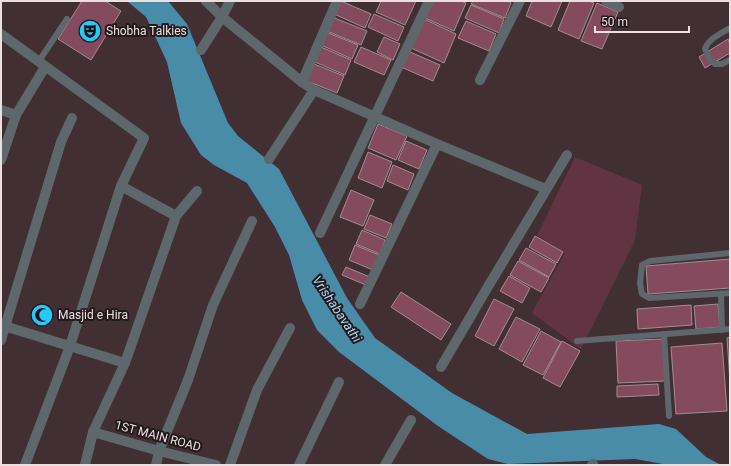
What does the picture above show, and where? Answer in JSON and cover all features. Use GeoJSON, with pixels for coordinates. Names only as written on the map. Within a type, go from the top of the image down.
{"type":"FeatureCollection","features":[{"type":"Feature","properties":{"kind":"street"},"geometry":{"type":"LineString","coordinates":[[206,1],[222,17],[314,90],[437,144],[546,189]]}},
{"type":"Feature","properties":{"kind":"street"},"geometry":{"type":"LineString","coordinates":[[201,50],[222,17],[230,1]]}},
{"type":"Feature","properties":{"kind":"street"},"geometry":{"type":"LineString","coordinates":[[302,82],[337,1]]}},
{"type":"Feature","properties":{"kind":"street"},"geometry":{"type":"LineString","coordinates":[[320,233],[429,1]]}},
{"type":"Feature","properties":{"kind":"street"},"geometry":{"type":"LineString","coordinates":[[480,80],[520,1]]}},
{"type":"Feature","properties":{"kind":"street"},"geometry":{"type":"LineString","coordinates":[[606,1],[619,7]]}},
{"type":"Feature","properties":{"kind":"street"},"geometry":{"type":"LineString","coordinates":[[1,34],[144,138],[121,186],[70,346],[25,465]]}},
{"type":"Feature","properties":{"kind":"street"},"geometry":{"type":"LineString","coordinates":[[1,160],[16,115],[42,64]]}},
{"type":"Feature","properties":{"kind":"street"},"geometry":{"type":"LineString","coordinates":[[269,159],[314,90]]}},
{"type":"Feature","properties":{"kind":"street"},"geometry":{"type":"LineString","coordinates":[[1,110],[16,115]]}},
{"type":"Feature","properties":{"kind":"street"},"geometry":{"type":"LineString","coordinates":[[1,340],[3,325],[61,142],[72,118]]}},
{"type":"Feature","properties":{"kind":"street"},"geometry":{"type":"LineString","coordinates":[[360,304],[437,144]]}},
{"type":"Feature","properties":{"kind":"street"},"geometry":{"type":"LineString","coordinates":[[442,367],[486,290],[567,155]]}},
{"type":"Feature","properties":{"kind":"street"},"geometry":{"type":"LineString","coordinates":[[121,186],[176,216]]}},
{"type":"Feature","properties":{"kind":"street"},"geometry":{"type":"LineString","coordinates":[[84,465],[93,432],[125,363],[176,216],[197,191]]}},
{"type":"Feature","properties":{"kind":"street"},"geometry":{"type":"LineString","coordinates":[[156,465],[159,451],[188,380],[213,305],[252,221]]}},
{"type":"Feature","properties":{"kind":"street"},"geometry":{"type":"LineString","coordinates":[[3,325],[125,363]]}},
{"type":"Feature","properties":{"kind":"street"},"geometry":{"type":"LineString","coordinates":[[230,465],[257,390],[290,328]]}},
{"type":"Feature","properties":{"kind":"street"},"geometry":{"type":"LineString","coordinates":[[299,465],[339,382]]}},
{"type":"Feature","properties":{"kind":"street"},"geometry":{"type":"LineString","coordinates":[[385,465],[411,420]]}},
{"type":"Feature","properties":{"kind":"street","name":"1ST MAIN ROAD"},"geometry":{"type":"LineString","coordinates":[[93,432],[159,451],[216,465]]}},
{"type":"Feature","properties":{"kind":"lane"},"geometry":{"type":"LineString","coordinates":[[42,64],[67,19]]}},
{"type":"Feature","properties":{"kind":"lane"},"geometry":{"type":"LineString","coordinates":[[730,28],[710,40],[705,49],[710,59],[715,64],[722,64],[730,60]]}},
{"type":"Feature","properties":{"kind":"lane"},"geometry":{"type":"LineString","coordinates":[[730,253],[650,261],[642,265],[640,272],[642,294],[649,298],[730,293]]}},
{"type":"Feature","properties":{"kind":"lane"},"geometry":{"type":"LineString","coordinates":[[720,294],[722,330]]}},
{"type":"Feature","properties":{"kind":"lane"},"geometry":{"type":"LineString","coordinates":[[578,341],[730,329]]}},
{"type":"Feature","properties":{"kind":"lane"},"geometry":{"type":"LineString","coordinates":[[664,334],[669,416]]}},
{"type":"Feature","properties":{"kind":"shaded area"},"geometry":{"type":"Polygon","coordinates":[[[575,157],[642,185],[635,240],[581,349],[532,313],[565,253],[537,236],[575,157]]]}},
{"type":"Feature","properties":{"kind":"water","name":"Vrishabavathi"},"geometry":{"type":"Polygon","coordinates":[[[127,1],[168,1],[187,24],[228,123],[238,136],[279,169],[347,298],[375,338],[452,393],[527,434],[659,424],[676,429],[706,457],[721,465],[664,465],[635,459],[508,464],[488,459],[438,426],[339,352],[317,330],[302,300],[289,255],[275,227],[247,183],[214,165],[201,155],[181,123],[167,62],[146,17],[127,1]]]}},
{"type":"Feature","properties":{"kind":"building"},"geometry":{"type":"Polygon","coordinates":[[[82,1],[105,1],[121,11],[91,60],[58,39],[82,1]]]}},
{"type":"Feature","properties":{"kind":"building"},"geometry":{"type":"Polygon","coordinates":[[[341,1],[371,14],[365,28],[334,14],[341,1]]]}},
{"type":"Feature","properties":{"kind":"building"},"geometry":{"type":"Polygon","coordinates":[[[381,1],[416,1],[405,25],[376,12],[381,1]]]}},
{"type":"Feature","properties":{"kind":"building"},"geometry":{"type":"Polygon","coordinates":[[[433,1],[461,1],[466,3],[454,31],[425,18],[433,1]]]}},
{"type":"Feature","properties":{"kind":"building"},"geometry":{"type":"Polygon","coordinates":[[[473,1],[508,1],[511,3],[505,18],[471,4],[473,1]]]}},
{"type":"Feature","properties":{"kind":"building"},"geometry":{"type":"Polygon","coordinates":[[[532,1],[562,1],[551,27],[526,16],[532,1]]]}},
{"type":"Feature","properties":{"kind":"building"},"geometry":{"type":"Polygon","coordinates":[[[570,1],[588,1],[594,3],[579,39],[558,30],[570,1]]]}},
{"type":"Feature","properties":{"kind":"building"},"geometry":{"type":"Polygon","coordinates":[[[597,3],[618,12],[602,49],[581,41],[597,3]]]}},
{"type":"Feature","properties":{"kind":"building"},"geometry":{"type":"Polygon","coordinates":[[[471,5],[504,19],[499,33],[465,18],[471,5]]]}},
{"type":"Feature","properties":{"kind":"building"},"geometry":{"type":"Polygon","coordinates":[[[374,14],[404,27],[398,41],[368,27],[374,14]]]}},
{"type":"Feature","properties":{"kind":"building"},"geometry":{"type":"Polygon","coordinates":[[[332,17],[367,31],[361,45],[327,31],[332,17]]]}},
{"type":"Feature","properties":{"kind":"building"},"geometry":{"type":"Polygon","coordinates":[[[424,19],[456,34],[444,63],[411,48],[424,19]]]}},
{"type":"Feature","properties":{"kind":"building"},"geometry":{"type":"Polygon","coordinates":[[[466,21],[496,34],[489,51],[458,38],[466,21]]]}},
{"type":"Feature","properties":{"kind":"building"},"geometry":{"type":"Polygon","coordinates":[[[326,32],[358,45],[352,59],[321,45],[326,32]]]}},
{"type":"Feature","properties":{"kind":"building"},"geometry":{"type":"Polygon","coordinates":[[[384,37],[400,44],[393,60],[377,52],[384,37]]]}},
{"type":"Feature","properties":{"kind":"building"},"geometry":{"type":"Polygon","coordinates":[[[728,39],[730,44],[730,53],[705,68],[699,57],[728,39]]]}},
{"type":"Feature","properties":{"kind":"building"},"geometry":{"type":"Polygon","coordinates":[[[321,47],[351,60],[345,75],[315,62],[321,47]]]}},
{"type":"Feature","properties":{"kind":"building"},"geometry":{"type":"Polygon","coordinates":[[[361,47],[391,60],[384,75],[354,62],[361,47]]]}},
{"type":"Feature","properties":{"kind":"building"},"geometry":{"type":"Polygon","coordinates":[[[408,51],[440,65],[433,81],[401,67],[408,51]]]}},
{"type":"Feature","properties":{"kind":"building"},"geometry":{"type":"Polygon","coordinates":[[[314,64],[344,76],[337,93],[307,81],[314,64]]]}},
{"type":"Feature","properties":{"kind":"building"},"geometry":{"type":"Polygon","coordinates":[[[378,124],[407,136],[396,160],[368,148],[378,124]]]}},
{"type":"Feature","properties":{"kind":"building"},"geometry":{"type":"Polygon","coordinates":[[[406,141],[427,150],[419,169],[398,160],[406,141]]]}},
{"type":"Feature","properties":{"kind":"building"},"geometry":{"type":"Polygon","coordinates":[[[368,152],[392,162],[382,188],[358,178],[368,152]]]}},
{"type":"Feature","properties":{"kind":"building"},"geometry":{"type":"Polygon","coordinates":[[[393,165],[414,174],[408,190],[387,181],[393,165]]]}},
{"type":"Feature","properties":{"kind":"building"},"geometry":{"type":"Polygon","coordinates":[[[351,190],[374,200],[363,226],[340,217],[351,190]]]}},
{"type":"Feature","properties":{"kind":"building"},"geometry":{"type":"Polygon","coordinates":[[[370,215],[392,224],[386,238],[364,229],[370,215]]]}},
{"type":"Feature","properties":{"kind":"building"},"geometry":{"type":"Polygon","coordinates":[[[362,230],[385,240],[380,254],[356,244],[362,230]]]}},
{"type":"Feature","properties":{"kind":"building"},"geometry":{"type":"Polygon","coordinates":[[[535,236],[563,252],[557,263],[529,247],[535,236]]]}},
{"type":"Feature","properties":{"kind":"building"},"geometry":{"type":"Polygon","coordinates":[[[355,245],[379,255],[373,270],[349,260],[355,245]]]}},
{"type":"Feature","properties":{"kind":"building"},"geometry":{"type":"Polygon","coordinates":[[[526,248],[556,264],[549,277],[519,260],[526,248]]]}},
{"type":"Feature","properties":{"kind":"building"},"geometry":{"type":"Polygon","coordinates":[[[730,259],[730,288],[648,294],[646,266],[730,259]]]}},
{"type":"Feature","properties":{"kind":"building"},"geometry":{"type":"Polygon","coordinates":[[[518,261],[549,278],[541,292],[510,275],[518,261]]]}},
{"type":"Feature","properties":{"kind":"building"},"geometry":{"type":"Polygon","coordinates":[[[346,267],[370,277],[366,285],[342,275],[346,267]]]}},
{"type":"Feature","properties":{"kind":"building"},"geometry":{"type":"Polygon","coordinates":[[[509,276],[530,288],[522,303],[500,291],[509,276]]]}},
{"type":"Feature","properties":{"kind":"building"},"geometry":{"type":"Polygon","coordinates":[[[401,292],[451,324],[441,340],[391,307],[401,292]]]}},
{"type":"Feature","properties":{"kind":"building"},"geometry":{"type":"Polygon","coordinates":[[[494,299],[514,309],[494,346],[475,336],[494,299]]]}},
{"type":"Feature","properties":{"kind":"building"},"geometry":{"type":"Polygon","coordinates":[[[718,304],[720,327],[696,329],[694,306],[718,304]]]}},
{"type":"Feature","properties":{"kind":"building"},"geometry":{"type":"Polygon","coordinates":[[[691,305],[692,325],[638,329],[637,309],[691,305]]]}},
{"type":"Feature","properties":{"kind":"building"},"geometry":{"type":"Polygon","coordinates":[[[516,317],[540,329],[522,362],[499,349],[516,317]]]}},
{"type":"Feature","properties":{"kind":"building"},"geometry":{"type":"Polygon","coordinates":[[[541,331],[561,342],[543,375],[523,365],[541,331]]]}},
{"type":"Feature","properties":{"kind":"building"},"geometry":{"type":"Polygon","coordinates":[[[730,337],[730,382],[727,338],[730,337]]]}},
{"type":"Feature","properties":{"kind":"building"},"geometry":{"type":"Polygon","coordinates":[[[663,339],[665,381],[618,383],[616,341],[663,339]]]}},
{"type":"Feature","properties":{"kind":"building"},"geometry":{"type":"Polygon","coordinates":[[[562,341],[580,351],[560,387],[543,378],[562,341]]]}},
{"type":"Feature","properties":{"kind":"building"},"geometry":{"type":"Polygon","coordinates":[[[722,343],[727,411],[676,414],[671,347],[722,343]]]}},
{"type":"Feature","properties":{"kind":"building"},"geometry":{"type":"Polygon","coordinates":[[[658,384],[659,395],[617,397],[617,386],[658,384]]]}},
{"type":"Feature","properties":{"kind":"place","name":"Shobha Talkies"},"geometry":{"type":"Point","coordinates":[90,31]}},
{"type":"Feature","properties":{"kind":"place","name":"Masjid e Hira"},"geometry":{"type":"Point","coordinates":[42,315]}}]}
